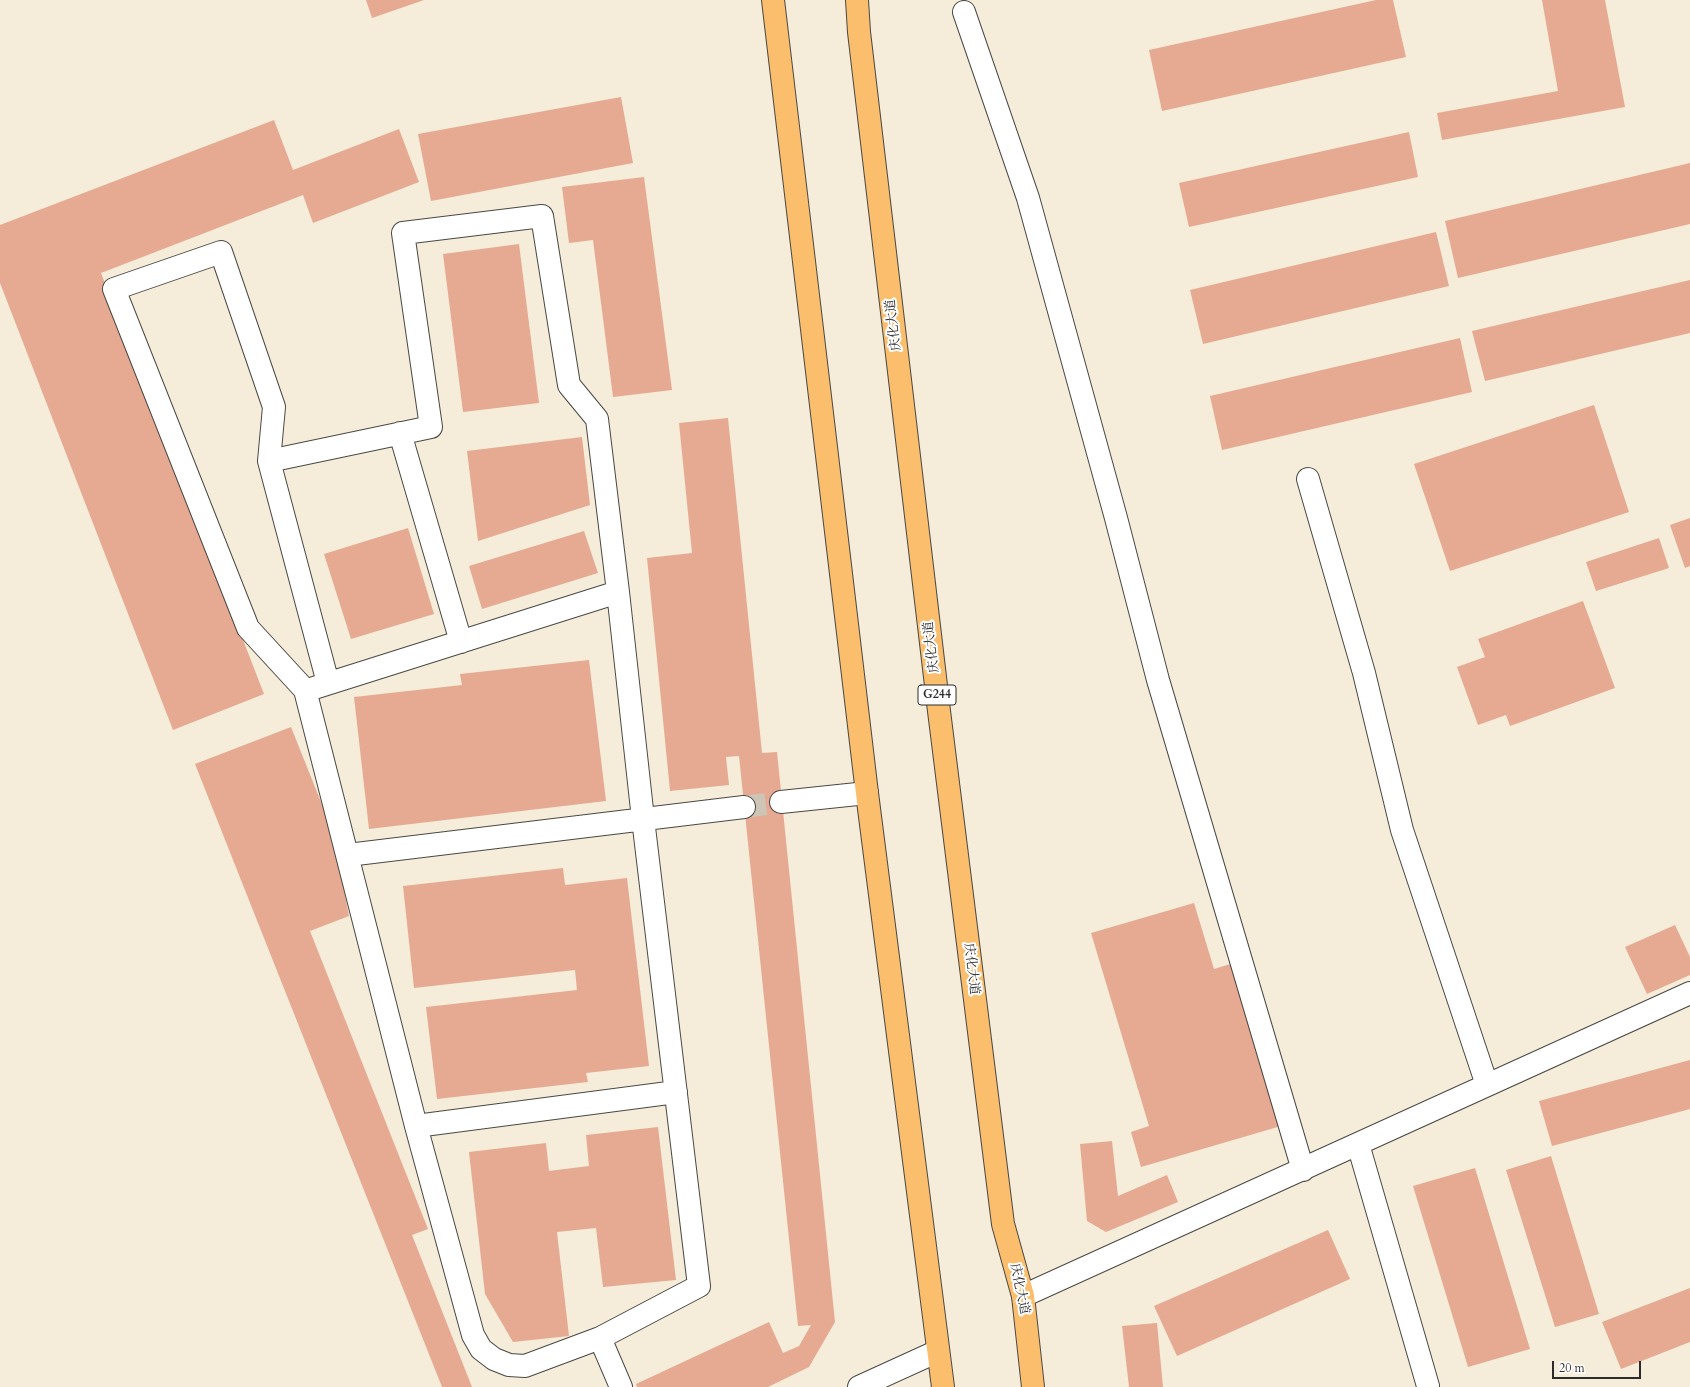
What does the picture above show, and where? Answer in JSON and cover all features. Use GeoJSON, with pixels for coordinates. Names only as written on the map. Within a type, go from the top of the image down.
{"type":"FeatureCollection","features":[{"type":"Feature","properties":{"kind":"highway"},"geometry":{"type":"LineString","coordinates":[[773,0],[866,793],[943,1387]]}},
{"type":"Feature","properties":{"kind":"highway","name":"庆化大道"},"geometry":{"type":"LineString","coordinates":[[857,0],[861,48],[937,695],[1003,1224],[1023,1296],[1033,1387]]}},
{"type":"Feature","properties":{"kind":"street"},"geometry":{"type":"LineString","coordinates":[[964,12],[1028,198],[1116,518],[1158,680],[1303,1170]]}},
{"type":"Feature","properties":{"kind":"street"},"geometry":{"type":"LineString","coordinates":[[269,461],[431,426],[403,234],[542,216],[570,386],[596,419],[618,592],[643,819],[699,1286],[600,1338],[525,1366],[509,1365],[494,1359],[482,1349],[473,1335],[416,1126],[306,690],[248,628],[114,289],[221,252],[274,407],[269,461],[328,684]]}},
{"type":"Feature","properties":{"kind":"street"},"geometry":{"type":"LineString","coordinates":[[400,433],[461,642]]}},
{"type":"Feature","properties":{"kind":"street"},"geometry":{"type":"LineString","coordinates":[[1308,479],[1364,673],[1402,830],[1487,1086]]}},
{"type":"Feature","properties":{"kind":"street"},"geometry":{"type":"LineString","coordinates":[[306,690],[618,592]]}},
{"type":"Feature","properties":{"kind":"street"},"geometry":{"type":"LineString","coordinates":[[781,802],[866,793]]}},
{"type":"Feature","properties":{"kind":"street"},"geometry":{"type":"LineString","coordinates":[[348,855],[744,807]]}},
{"type":"Feature","properties":{"kind":"street"},"geometry":{"type":"LineString","coordinates":[[1023,1296],[1690,993]]}},
{"type":"Feature","properties":{"kind":"street"},"geometry":{"type":"LineString","coordinates":[[416,1126],[676,1092]]}},
{"type":"Feature","properties":{"kind":"street"},"geometry":{"type":"LineString","coordinates":[[1358,1144],[1428,1386]]}},
{"type":"Feature","properties":{"kind":"street"},"geometry":{"type":"LineString","coordinates":[[600,1338],[621,1387]]}},
{"type":"Feature","properties":{"kind":"street"},"geometry":{"type":"LineString","coordinates":[[859,1387],[938,1351]]}},
{"type":"Feature","properties":{"kind":"building"},"geometry":{"type":"Polygon","coordinates":[[[366,0],[424,0],[372,18],[366,0]]]}},
{"type":"Feature","properties":{"kind":"building"},"geometry":{"type":"Polygon","coordinates":[[[1376,0],[1393,0],[1406,57],[1162,111],[1149,50],[1376,0]]]}},
{"type":"Feature","properties":{"kind":"building"},"geometry":{"type":"Polygon","coordinates":[[[1542,0],[1605,0],[1625,107],[1442,140],[1437,113],[1558,91],[1542,0]]]}},
{"type":"Feature","properties":{"kind":"building"},"geometry":{"type":"Polygon","coordinates":[[[621,97],[633,163],[431,201],[418,134],[621,97]]]}},
{"type":"Feature","properties":{"kind":"building"},"geometry":{"type":"Polygon","coordinates":[[[274,120],[293,170],[399,129],[419,182],[313,223],[303,195],[101,273],[264,694],[173,730],[0,283],[0,225],[274,120]]]}},
{"type":"Feature","properties":{"kind":"building"},"geometry":{"type":"Polygon","coordinates":[[[1409,132],[1418,177],[1189,227],[1179,183],[1409,132]]]}},
{"type":"Feature","properties":{"kind":"building"},"geometry":{"type":"Polygon","coordinates":[[[1690,163],[1690,224],[1458,278],[1445,221],[1690,163]]]}},
{"type":"Feature","properties":{"kind":"building"},"geometry":{"type":"Polygon","coordinates":[[[644,177],[672,390],[613,397],[593,240],[569,243],[562,187],[644,177]]]}},
{"type":"Feature","properties":{"kind":"building"},"geometry":{"type":"Polygon","coordinates":[[[1436,232],[1449,286],[1203,344],[1190,290],[1436,232]]]}},
{"type":"Feature","properties":{"kind":"building"},"geometry":{"type":"Polygon","coordinates":[[[519,244],[539,403],[463,412],[443,254],[519,244]]]}},
{"type":"Feature","properties":{"kind":"building"},"geometry":{"type":"Polygon","coordinates":[[[1690,280],[1690,333],[1485,381],[1472,331],[1690,280]]]}},
{"type":"Feature","properties":{"kind":"building"},"geometry":{"type":"Polygon","coordinates":[[[1460,338],[1472,392],[1222,450],[1210,396],[1460,338]]]}},
{"type":"Feature","properties":{"kind":"building"},"geometry":{"type":"Polygon","coordinates":[[[1594,405],[1629,512],[1450,571],[1414,464],[1594,405]]]}},
{"type":"Feature","properties":{"kind":"building"},"geometry":{"type":"Polygon","coordinates":[[[728,418],[762,753],[777,752],[835,1322],[809,1367],[768,1387],[637,1387],[636,1384],[769,1322],[783,1353],[799,1346],[811,1325],[798,1326],[739,756],[726,757],[729,785],[670,791],[647,558],[692,553],[679,423],[728,418]]]}},
{"type":"Feature","properties":{"kind":"building"},"geometry":{"type":"Polygon","coordinates":[[[582,437],[590,505],[478,541],[467,451],[582,437]]]}},
{"type":"Feature","properties":{"kind":"building"},"geometry":{"type":"Polygon","coordinates":[[[1690,518],[1690,566],[1685,568],[1670,525],[1690,518]]]}},
{"type":"Feature","properties":{"kind":"building"},"geometry":{"type":"Polygon","coordinates":[[[408,528],[434,614],[351,639],[324,554],[408,528]]]}},
{"type":"Feature","properties":{"kind":"building"},"geometry":{"type":"Polygon","coordinates":[[[584,531],[598,573],[482,609],[469,566],[584,531]]]}},
{"type":"Feature","properties":{"kind":"building"},"geometry":{"type":"Polygon","coordinates":[[[1659,538],[1669,568],[1596,591],[1586,562],[1659,538]]]}},
{"type":"Feature","properties":{"kind":"building"},"geometry":{"type":"Polygon","coordinates":[[[1583,601],[1615,688],[1510,726],[1506,715],[1478,725],[1457,667],[1485,657],[1478,639],[1583,601]]]}},
{"type":"Feature","properties":{"kind":"building"},"geometry":{"type":"Polygon","coordinates":[[[589,660],[606,801],[369,829],[354,697],[462,685],[460,674],[589,660]]]}},
{"type":"Feature","properties":{"kind":"building"},"geometry":{"type":"Polygon","coordinates":[[[291,727],[333,832],[349,916],[310,931],[428,1229],[412,1235],[472,1387],[442,1387],[195,764],[291,727]]]}},
{"type":"Feature","properties":{"kind":"building"},"geometry":{"type":"Polygon","coordinates":[[[563,868],[565,885],[627,878],[649,1066],[586,1073],[588,1082],[437,1099],[426,1007],[577,990],[575,970],[414,988],[403,886],[563,868]]]}},
{"type":"Feature","properties":{"kind":"building"},"geometry":{"type":"Polygon","coordinates":[[[1194,903],[1214,969],[1237,962],[1281,1126],[1141,1167],[1131,1132],[1149,1126],[1091,933],[1194,903]]]}},
{"type":"Feature","properties":{"kind":"building"},"geometry":{"type":"Polygon","coordinates":[[[1675,925],[1690,957],[1690,975],[1647,994],[1625,947],[1675,925]]]}},
{"type":"Feature","properties":{"kind":"building"},"geometry":{"type":"Polygon","coordinates":[[[1690,1060],[1690,1109],[1552,1146],[1539,1101],[1690,1060]]]}},
{"type":"Feature","properties":{"kind":"building"},"geometry":{"type":"Polygon","coordinates":[[[658,1127],[676,1280],[603,1287],[596,1228],[557,1232],[569,1336],[513,1342],[485,1294],[469,1152],[546,1143],[549,1171],[589,1166],[586,1135],[658,1127]]]}},
{"type":"Feature","properties":{"kind":"building"},"geometry":{"type":"Polygon","coordinates":[[[1112,1141],[1118,1196],[1167,1175],[1178,1202],[1106,1232],[1087,1221],[1080,1144],[1112,1141]]]}},
{"type":"Feature","properties":{"kind":"building"},"geometry":{"type":"Polygon","coordinates":[[[1551,1156],[1599,1314],[1555,1327],[1506,1170],[1551,1156]]]}},
{"type":"Feature","properties":{"kind":"building"},"geometry":{"type":"Polygon","coordinates":[[[1475,1168],[1530,1349],[1468,1367],[1413,1186],[1475,1168]]]}},
{"type":"Feature","properties":{"kind":"building"},"geometry":{"type":"Polygon","coordinates":[[[1328,1230],[1350,1279],[1177,1356],[1154,1306],[1328,1230]]]}},
{"type":"Feature","properties":{"kind":"building"},"geometry":{"type":"Polygon","coordinates":[[[1690,1288],[1690,1342],[1621,1369],[1602,1322],[1690,1288]]]}},
{"type":"Feature","properties":{"kind":"building"},"geometry":{"type":"Polygon","coordinates":[[[1157,1323],[1163,1387],[1129,1387],[1122,1326],[1157,1323]]]}},
{"type":"Feature","properties":{"kind":"tunnel"},"geometry":{"type":"LineString","coordinates":[[744,807],[781,802]]}}]}
